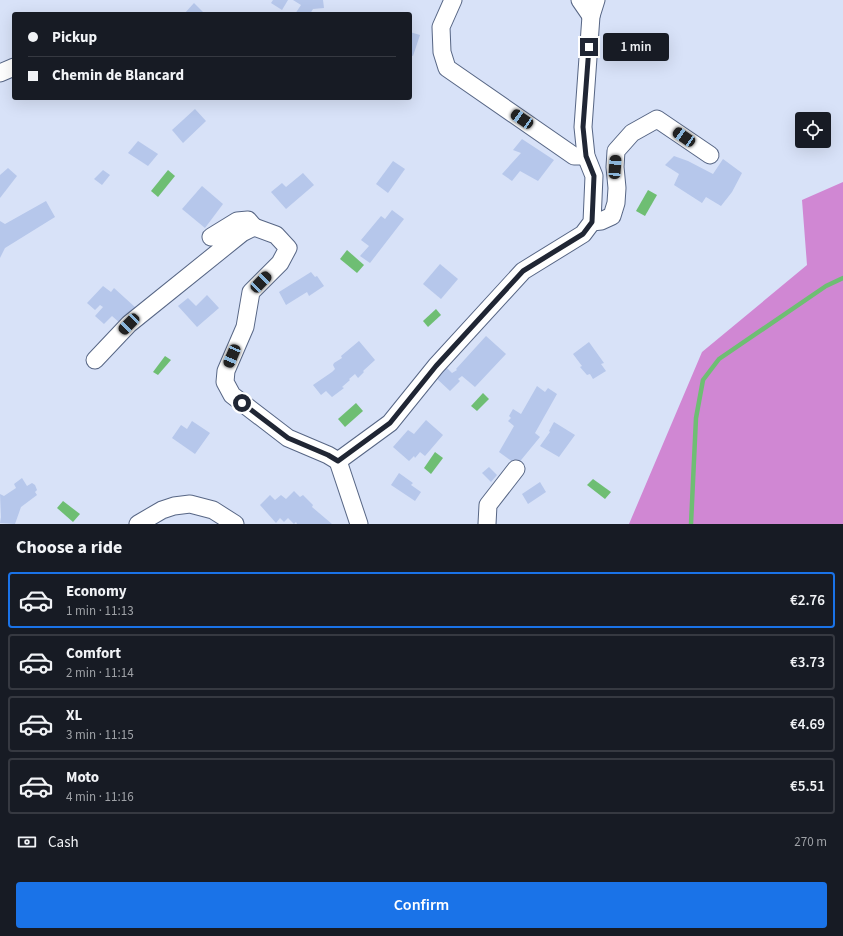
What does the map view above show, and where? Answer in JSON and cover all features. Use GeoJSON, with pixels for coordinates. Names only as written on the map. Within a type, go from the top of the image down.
{"type":"FeatureCollection","features":[{"type":"Feature","properties":{"kind":"street"},"geometry":{"type":"LineString","coordinates":[[453,0],[441,26],[442,52],[447,68],[574,156],[586,156]]}},
{"type":"Feature","properties":{"kind":"street"},"geometry":{"type":"LineString","coordinates":[[338,461],[390,423],[436,366],[523,271],[583,234],[592,222],[594,176],[586,156],[583,127],[594,8],[580,0]]}},
{"type":"Feature","properties":{"kind":"street"},"geometry":{"type":"LineString","coordinates":[[0,73],[12,68]]}},
{"type":"Feature","properties":{"kind":"street"},"geometry":{"type":"LineString","coordinates":[[592,222],[601,221],[612,216],[616,203],[617,188],[615,167],[616,151],[632,133],[648,123],[657,119],[710,155]]}},
{"type":"Feature","properties":{"kind":"street"},"geometry":{"type":"LineString","coordinates":[[211,238],[237,221],[248,220],[254,227],[276,235],[288,248],[280,263],[252,292],[245,327],[226,371],[225,382],[232,395],[288,438],[328,455],[338,461],[359,524]]}},
{"type":"Feature","properties":{"kind":"street"},"geometry":{"type":"LineString","coordinates":[[95,360],[129,324],[242,233],[254,227]]}},
{"type":"Feature","properties":{"kind":"street"},"geometry":{"type":"LineString","coordinates":[[487,524],[488,505],[516,469]]}},
{"type":"Feature","properties":{"kind":"street"},"geometry":{"type":"LineString","coordinates":[[138,524],[162,510],[174,506],[190,504],[213,510],[235,524]]}},
{"type":"Feature","properties":{"kind":"shaded area"},"geometry":{"type":"Polygon","coordinates":[[[168,170],[175,176],[158,197],[151,191],[168,170]]]}},
{"type":"Feature","properties":{"kind":"shaded area"},"geometry":{"type":"Polygon","coordinates":[[[843,182],[843,524],[629,524],[702,352],[807,265],[802,200],[843,182]]]}},
{"type":"Feature","properties":{"kind":"shaded area"},"geometry":{"type":"Polygon","coordinates":[[[648,190],[657,195],[645,216],[636,211],[648,190]]]}},
{"type":"Feature","properties":{"kind":"shaded area"},"geometry":{"type":"Polygon","coordinates":[[[347,250],[364,265],[357,273],[340,259],[347,250]]]}},
{"type":"Feature","properties":{"kind":"shaded area"},"geometry":{"type":"Polygon","coordinates":[[[436,309],[441,315],[428,327],[423,321],[436,309]]]}},
{"type":"Feature","properties":{"kind":"shaded area"},"geometry":{"type":"Polygon","coordinates":[[[165,356],[171,360],[158,375],[153,372],[165,356]]]}},
{"type":"Feature","properties":{"kind":"shaded area"},"geometry":{"type":"Polygon","coordinates":[[[483,393],[489,399],[477,411],[471,406],[483,393]]]}},
{"type":"Feature","properties":{"kind":"shaded area"},"geometry":{"type":"Polygon","coordinates":[[[356,403],[363,411],[345,427],[338,419],[356,403]]]}},
{"type":"Feature","properties":{"kind":"shaded area"},"geometry":{"type":"Polygon","coordinates":[[[435,452],[443,458],[431,474],[424,468],[435,452]]]}},
{"type":"Feature","properties":{"kind":"shaded area"},"geometry":{"type":"Polygon","coordinates":[[[593,479],[611,492],[605,499],[587,485],[593,479]]]}},
{"type":"Feature","properties":{"kind":"shaded area"},"geometry":{"type":"Polygon","coordinates":[[[63,501],[80,514],[73,522],[57,508],[63,501]]]}},
{"type":"Feature","properties":{"kind":"building"},"geometry":{"type":"Polygon","coordinates":[[[273,0],[288,0],[282,10],[271,3],[273,0]]]}},
{"type":"Feature","properties":{"kind":"building"},"geometry":{"type":"Polygon","coordinates":[[[293,0],[323,0],[324,8],[313,9],[311,12],[296,12],[301,5],[293,0]]]}},
{"type":"Feature","properties":{"kind":"building"},"geometry":{"type":"Polygon","coordinates":[[[194,3],[203,12],[186,12],[194,3]]]}},
{"type":"Feature","properties":{"kind":"building"},"geometry":{"type":"Polygon","coordinates":[[[412,33],[420,35],[412,56],[412,33]]]}},
{"type":"Feature","properties":{"kind":"building"},"geometry":{"type":"Polygon","coordinates":[[[195,109],[206,121],[183,143],[172,130],[195,109]]]}},
{"type":"Feature","properties":{"kind":"building"},"geometry":{"type":"Polygon","coordinates":[[[522,139],[554,160],[538,181],[520,171],[512,181],[502,174],[521,153],[513,150],[522,139]]]}},
{"type":"Feature","properties":{"kind":"building"},"geometry":{"type":"Polygon","coordinates":[[[138,141],[158,154],[148,166],[128,153],[138,141]]]}},
{"type":"Feature","properties":{"kind":"building"},"geometry":{"type":"Polygon","coordinates":[[[674,156],[688,161],[713,174],[723,159],[742,173],[732,192],[721,206],[706,197],[702,203],[674,185],[679,174],[665,165],[674,156]]]}},
{"type":"Feature","properties":{"kind":"building"},"geometry":{"type":"Polygon","coordinates":[[[393,161],[405,169],[388,193],[376,184],[393,161]]]}},
{"type":"Feature","properties":{"kind":"building"},"geometry":{"type":"Polygon","coordinates":[[[8,168],[17,176],[0,198],[0,175],[8,168]]]}},
{"type":"Feature","properties":{"kind":"building"},"geometry":{"type":"Polygon","coordinates":[[[103,170],[110,175],[102,185],[94,179],[103,170]]]}},
{"type":"Feature","properties":{"kind":"building"},"geometry":{"type":"Polygon","coordinates":[[[303,173],[314,185],[286,209],[271,192],[282,183],[286,187],[303,173]]]}},
{"type":"Feature","properties":{"kind":"building"},"geometry":{"type":"Polygon","coordinates":[[[202,186],[223,204],[205,228],[182,209],[202,186]]]}},
{"type":"Feature","properties":{"kind":"building"},"geometry":{"type":"Polygon","coordinates":[[[46,201],[55,217],[5,248],[0,258],[0,221],[5,224],[46,201]]]}},
{"type":"Feature","properties":{"kind":"building"},"geometry":{"type":"Polygon","coordinates":[[[392,210],[404,219],[370,263],[360,256],[369,246],[361,240],[381,216],[385,219],[392,210]]]}},
{"type":"Feature","properties":{"kind":"building"},"geometry":{"type":"Polygon","coordinates":[[[440,264],[458,279],[441,299],[423,284],[440,264]]]}},
{"type":"Feature","properties":{"kind":"building"},"geometry":{"type":"Polygon","coordinates":[[[311,272],[315,277],[317,276],[324,286],[309,296],[307,292],[286,305],[279,292],[311,272]]]}},
{"type":"Feature","properties":{"kind":"building"},"geometry":{"type":"Polygon","coordinates":[[[103,286],[111,292],[114,288],[136,308],[120,323],[112,316],[104,324],[95,316],[103,307],[100,305],[95,310],[87,303],[103,286]]]}},
{"type":"Feature","properties":{"kind":"building"},"geometry":{"type":"Polygon","coordinates":[[[207,295],[219,308],[197,327],[178,306],[188,298],[196,306],[207,295]]]}},
{"type":"Feature","properties":{"kind":"building"},"geometry":{"type":"Polygon","coordinates":[[[486,336],[506,354],[475,387],[462,376],[458,379],[460,381],[450,391],[435,377],[445,366],[452,373],[457,370],[456,369],[486,336]]]}},
{"type":"Feature","properties":{"kind":"building"},"geometry":{"type":"Polygon","coordinates":[[[359,341],[375,360],[358,378],[355,374],[349,379],[350,380],[342,387],[344,388],[332,397],[326,391],[321,395],[313,385],[332,372],[335,369],[333,365],[334,363],[342,358],[341,356],[359,341]]]}},
{"type":"Feature","properties":{"kind":"building"},"geometry":{"type":"Polygon","coordinates":[[[589,342],[604,363],[601,364],[606,371],[593,379],[590,374],[587,375],[580,367],[582,366],[573,354],[589,342]]]}},
{"type":"Feature","properties":{"kind":"building"},"geometry":{"type":"Polygon","coordinates":[[[537,386],[545,392],[548,388],[557,394],[535,433],[540,437],[517,465],[499,452],[514,426],[508,421],[511,418],[509,416],[513,409],[521,414],[537,386]]]}},
{"type":"Feature","properties":{"kind":"building"},"geometry":{"type":"Polygon","coordinates":[[[426,420],[443,435],[425,456],[420,452],[415,458],[414,456],[409,461],[393,447],[408,430],[414,434],[426,420]]]}},
{"type":"Feature","properties":{"kind":"building"},"geometry":{"type":"Polygon","coordinates":[[[192,421],[210,433],[195,454],[172,438],[181,425],[187,429],[192,421]]]}},
{"type":"Feature","properties":{"kind":"building"},"geometry":{"type":"Polygon","coordinates":[[[554,422],[575,435],[559,457],[540,446],[550,432],[549,431],[554,422]]]}},
{"type":"Feature","properties":{"kind":"building"},"geometry":{"type":"Polygon","coordinates":[[[489,467],[497,475],[491,482],[482,473],[489,467]]]}},
{"type":"Feature","properties":{"kind":"building"},"geometry":{"type":"Polygon","coordinates":[[[399,473],[413,483],[411,485],[421,492],[415,501],[391,485],[399,473]]]}},
{"type":"Feature","properties":{"kind":"building"},"geometry":{"type":"Polygon","coordinates":[[[22,478],[27,486],[32,483],[35,485],[37,490],[35,492],[37,495],[21,507],[15,524],[0,523],[0,494],[4,496],[16,488],[14,484],[22,478]]]}},
{"type":"Feature","properties":{"kind":"building"},"geometry":{"type":"Polygon","coordinates":[[[540,482],[546,492],[528,504],[522,494],[540,482]]]}},
{"type":"Feature","properties":{"kind":"building"},"geometry":{"type":"Polygon","coordinates":[[[294,491],[300,497],[303,495],[313,505],[312,507],[332,524],[297,524],[296,522],[294,524],[288,518],[284,522],[280,518],[276,523],[260,505],[270,495],[275,500],[281,495],[286,499],[294,491]]]}},
{"type":"Feature","properties":{"kind":"waterway"},"geometry":{"type":"LineString","coordinates":[[691,524],[696,418],[703,380],[719,359],[826,286],[843,278]]}},
{"type":"Feature","properties":{"kind":"route"},"geometry":{"type":"LineString","coordinates":[[242,403],[288,438],[328,455],[338,461],[390,423],[436,366],[523,271],[583,234],[592,222],[593,210],[594,176],[586,156],[583,127],[589,47]]}}]}
